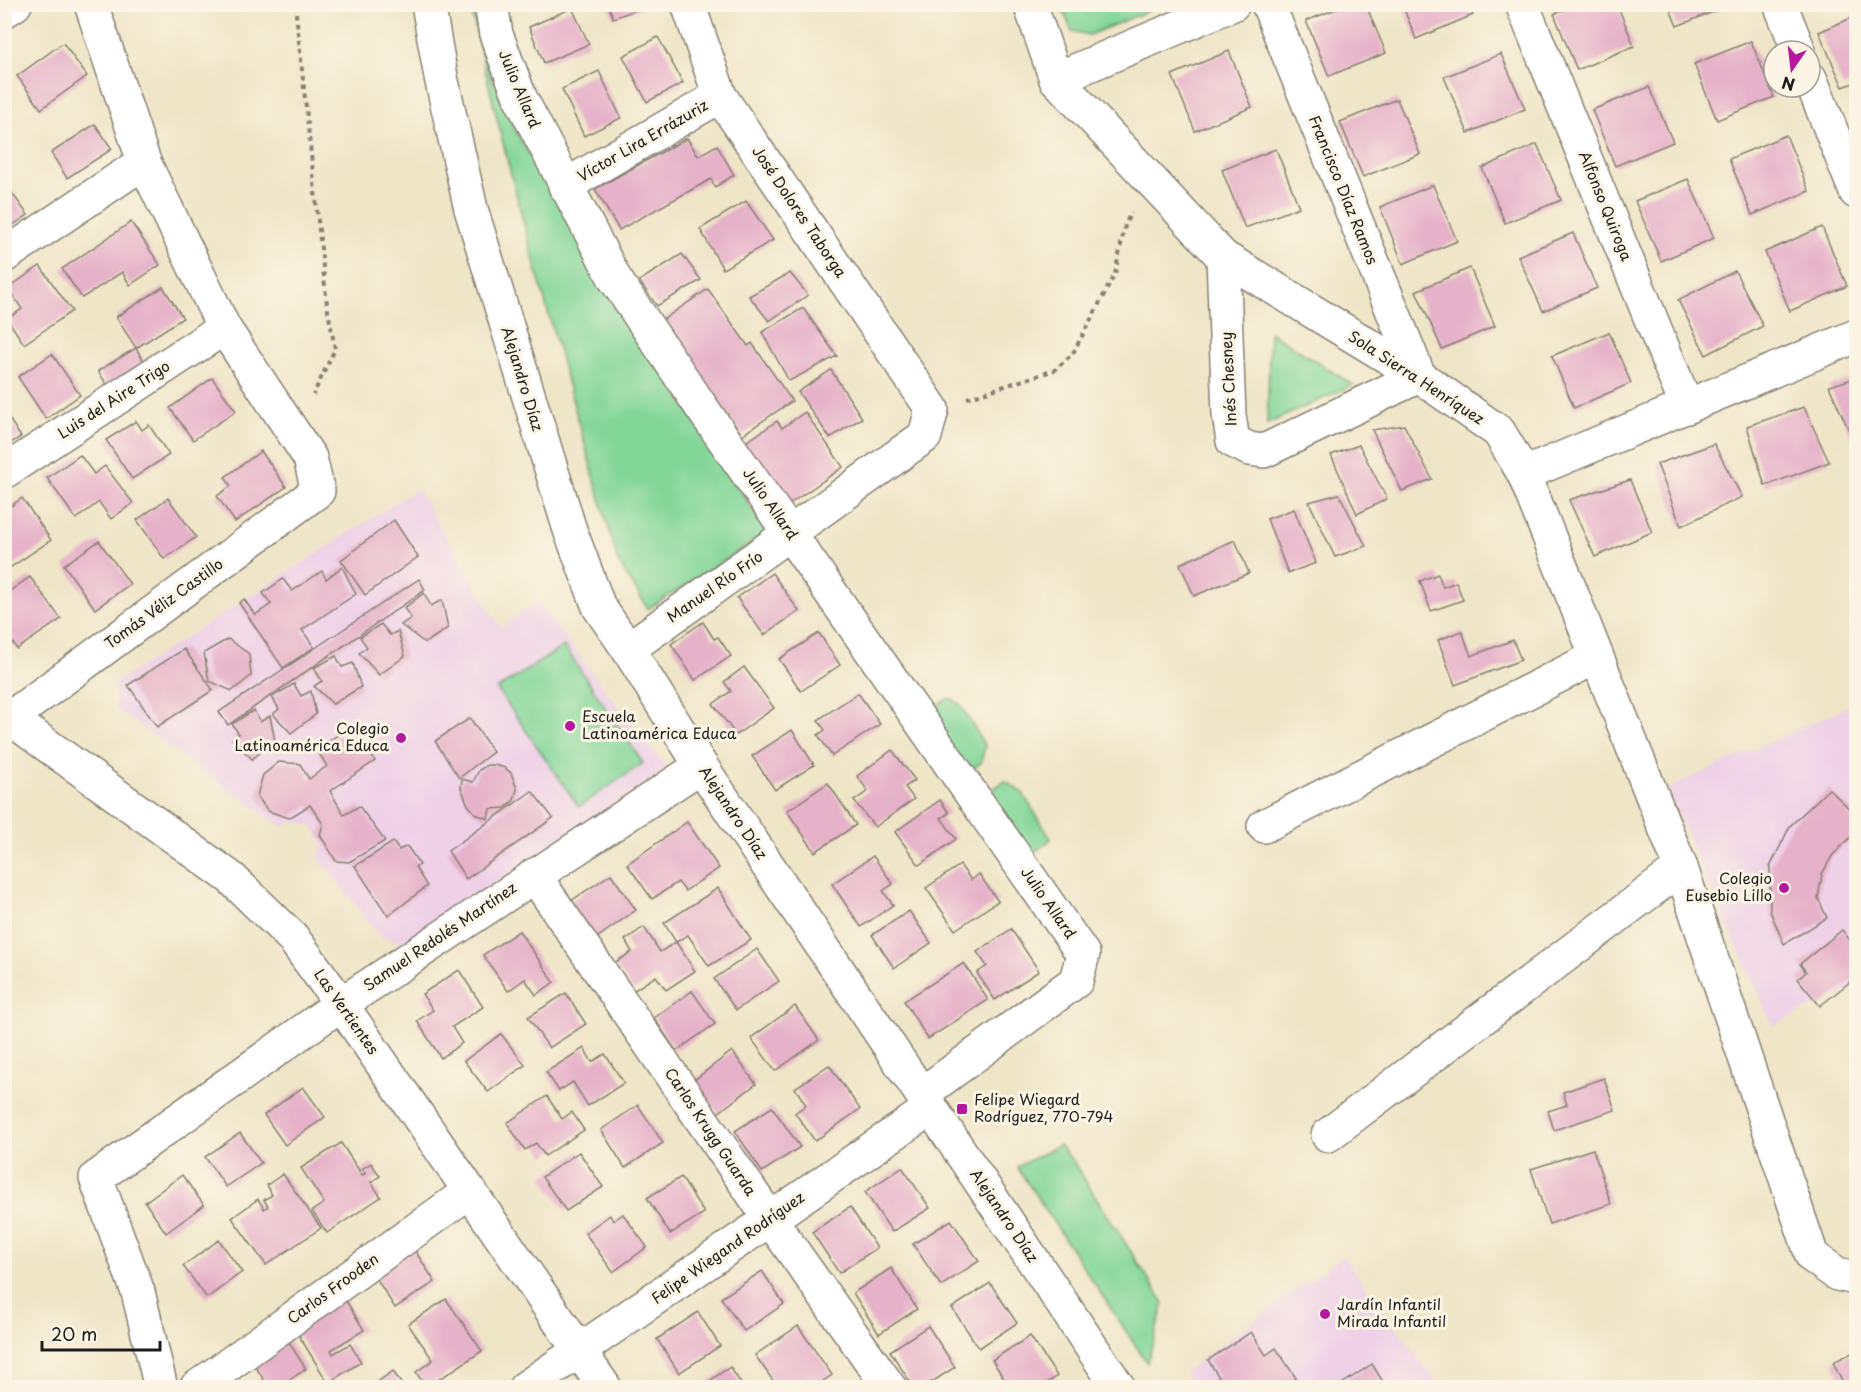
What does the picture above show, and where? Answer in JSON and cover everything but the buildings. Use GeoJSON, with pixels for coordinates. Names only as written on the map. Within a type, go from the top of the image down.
{"type":"FeatureCollection","features":[{"type":"Feature","properties":{"kind":"street"},"geometry":{"type":"LineString","coordinates":[[4,11],[15,4]]}},
{"type":"Feature","properties":{"kind":"street"},"geometry":{"type":"LineString","coordinates":[[91,4],[144,162],[224,328],[294,434]]}},
{"type":"Feature","properties":{"kind":"street","name":"Alejandro Díaz"},"geometry":{"type":"LineString","coordinates":[[428,4],[441,77],[471,209],[570,530],[599,607],[701,766],[1119,1388]]}},
{"type":"Feature","properties":{"kind":"street","name":"Julio Allard"},"geometry":{"type":"LineString","coordinates":[[491,4],[496,34],[520,97],[615,279],[702,408],[1083,954],[1076,981]]}},
{"type":"Feature","properties":{"kind":"street","name":"José Dolores Taborga"},"geometry":{"type":"LineString","coordinates":[[688,4],[720,96],[932,409]]}},
{"type":"Feature","properties":{"kind":"street"},"geometry":{"type":"LineString","coordinates":[[1030,4],[1056,79],[1233,4]]}},
{"type":"Feature","properties":{"kind":"street","name":"Francisco Díaz Ramos"},"geometry":{"type":"LineString","coordinates":[[1268,4],[1419,376]]}},
{"type":"Feature","properties":{"kind":"street","name":"Alfonso Quiroga"},"geometry":{"type":"LineString","coordinates":[[1522,4],[1687,407]]}},
{"type":"Feature","properties":{"kind":"street"},"geometry":{"type":"LineString","coordinates":[[1780,4],[1794,39]]}},
{"type":"Feature","properties":{"kind":"street","name":"Sola Sierra Henríquez"},"geometry":{"type":"LineString","coordinates":[[1056,79],[1223,257],[1419,376],[1499,432],[1524,474],[1681,868],[1812,1256],[1837,1274],[1857,1278]]}},
{"type":"Feature","properties":{"kind":"street","name":"Víctor Lira Errázuriz"},"geometry":{"type":"LineString","coordinates":[[565,186],[720,96]]}},
{"type":"Feature","properties":{"kind":"street"},"geometry":{"type":"LineString","coordinates":[[1819,99],[1857,192]]}},
{"type":"Feature","properties":{"kind":"street"},"geometry":{"type":"LineString","coordinates":[[4,256],[144,162]]}},
{"type":"Feature","properties":{"kind":"street","name":"Inés Chesney"},"geometry":{"type":"LineString","coordinates":[[1223,257],[1228,415],[1233,441],[1249,450],[1264,451],[1419,376]]}},
{"type":"Feature","properties":{"kind":"street","name":"Luis del Aire Trigo"},"geometry":{"type":"LineString","coordinates":[[4,472],[224,328]]}},
{"type":"Feature","properties":{"kind":"street"},"geometry":{"type":"LineString","coordinates":[[1524,474],[1857,336]]}},
{"type":"Feature","properties":{"kind":"street","name":"Manuel Río Frío"},"geometry":{"type":"LineString","coordinates":[[628,649],[926,436],[932,409]]}},
{"type":"Feature","properties":{"kind":"street","name":"Tomás Véliz Castillo"},"geometry":{"type":"LineString","coordinates":[[7,716],[318,490],[309,458],[294,434]]}},
{"type":"Feature","properties":{"kind":"street"},"geometry":{"type":"LineString","coordinates":[[1264,826],[1596,657]]}},
{"type":"Feature","properties":{"kind":"street","name":"Las Vertientes"},"geometry":{"type":"LineString","coordinates":[[7,716],[231,878],[292,938],[341,1004],[605,1388]]}},
{"type":"Feature","properties":{"kind":"street","name":"Samuel Redolés Martínez"},"geometry":{"type":"LineString","coordinates":[[161,1388],[138,1292],[96,1178],[341,1004],[701,766]]}},
{"type":"Feature","properties":{"kind":"street"},"geometry":{"type":"LineString","coordinates":[[1328,1136],[1681,868]]}},
{"type":"Feature","properties":{"kind":"street","name":"Carlos Krugg Guarda"},"geometry":{"type":"LineString","coordinates":[[534,875],[770,1219],[890,1388]]}},
{"type":"Feature","properties":{"kind":"street","name":"Felipe Wiegand Rodríguez"},"geometry":{"type":"LineString","coordinates":[[525,1388],[770,1219],[927,1101],[1076,981]]}},
{"type":"Feature","properties":{"kind":"street","name":"Carlos Frooden"},"geometry":{"type":"LineString","coordinates":[[196,1388],[470,1191]]}},
{"type":"Feature","properties":{"kind":"path"},"geometry":{"type":"LineString","coordinates":[[294,434],[335,349],[327,306],[295,4]]}},
{"type":"Feature","properties":{"kind":"path"},"geometry":{"type":"LineString","coordinates":[[932,409],[1055,370],[1073,353],[1115,274],[1125,225],[1147,176]]}},
{"type":"Feature","properties":{"kind":"shaded area","name":"Colegio Latinoamérica Educa"},"geometry":{"type":"Polygon","coordinates":[[[417,489],[501,628],[537,601],[667,769],[403,943],[380,936],[319,858],[323,844],[313,826],[294,821],[282,827],[115,708],[115,683],[417,489]]]}},
{"type":"Feature","properties":{"kind":"shaded area","name":"Colegio Eusebio Lillo"},"geometry":{"type":"Polygon","coordinates":[[[1856,703],[1856,987],[1773,1025],[1666,789],[1856,703]]]}},
{"type":"Feature","properties":{"kind":"shaded area","name":"Jardín Infantil Mirada Infantil"},"geometry":{"type":"Polygon","coordinates":[[[1343,1256],[1440,1387],[1195,1387],[1184,1372],[1343,1256]]]}},
{"type":"Feature","properties":{"kind":"green space"},"geometry":{"type":"Polygon","coordinates":[[[470,5],[477,5],[490,74],[516,132],[609,286],[767,533],[648,609],[618,562],[522,215],[470,5]]]}},
{"type":"Feature","properties":{"kind":"green space"},"geometry":{"type":"Polygon","coordinates":[[[1061,5],[1163,5],[1089,35],[1072,31],[1061,5]]]}},
{"type":"Feature","properties":{"kind":"green space"},"geometry":{"type":"Polygon","coordinates":[[[1270,332],[1353,385],[1267,424],[1270,332]]]}},
{"type":"Feature","properties":{"kind":"green space","name":"Escuela Latinoamérica Educa"},"geometry":{"type":"Polygon","coordinates":[[[564,646],[643,763],[579,807],[497,689],[564,646]]]}},
{"type":"Feature","properties":{"kind":"green space"},"geometry":{"type":"Polygon","coordinates":[[[949,698],[960,704],[985,746],[981,763],[968,772],[927,711],[949,698]]]}},
{"type":"Feature","properties":{"kind":"green space"},"geometry":{"type":"Polygon","coordinates":[[[1005,781],[1022,792],[1051,839],[1026,859],[984,795],[1005,781]]]}},
{"type":"Feature","properties":{"kind":"green space"},"geometry":{"type":"Polygon","coordinates":[[[1059,1145],[1072,1160],[1164,1303],[1147,1363],[1017,1167],[1059,1145]]]}},
{"type":"Feature","properties":{"kind":"place","name":"Escuela Latinoamérica Educa"},"geometry":{"type":"Point","coordinates":[570,726]}},
{"type":"Feature","properties":{"kind":"place","name":"Colegio Latinoamérica Educa"},"geometry":{"type":"Point","coordinates":[401,738]}},
{"type":"Feature","properties":{"kind":"place","name":"Colegio Eusebio Lillo"},"geometry":{"type":"Point","coordinates":[1784,888]}},
{"type":"Feature","properties":{"kind":"place","name":"Felipe Wiegard Rodríguez, 770-794"},"geometry":{"type":"Point","coordinates":[962,1109]}},
{"type":"Feature","properties":{"kind":"place","name":"Jardín Infantil Mirada Infantil"},"geometry":{"type":"Point","coordinates":[1325,1314]}}]}
